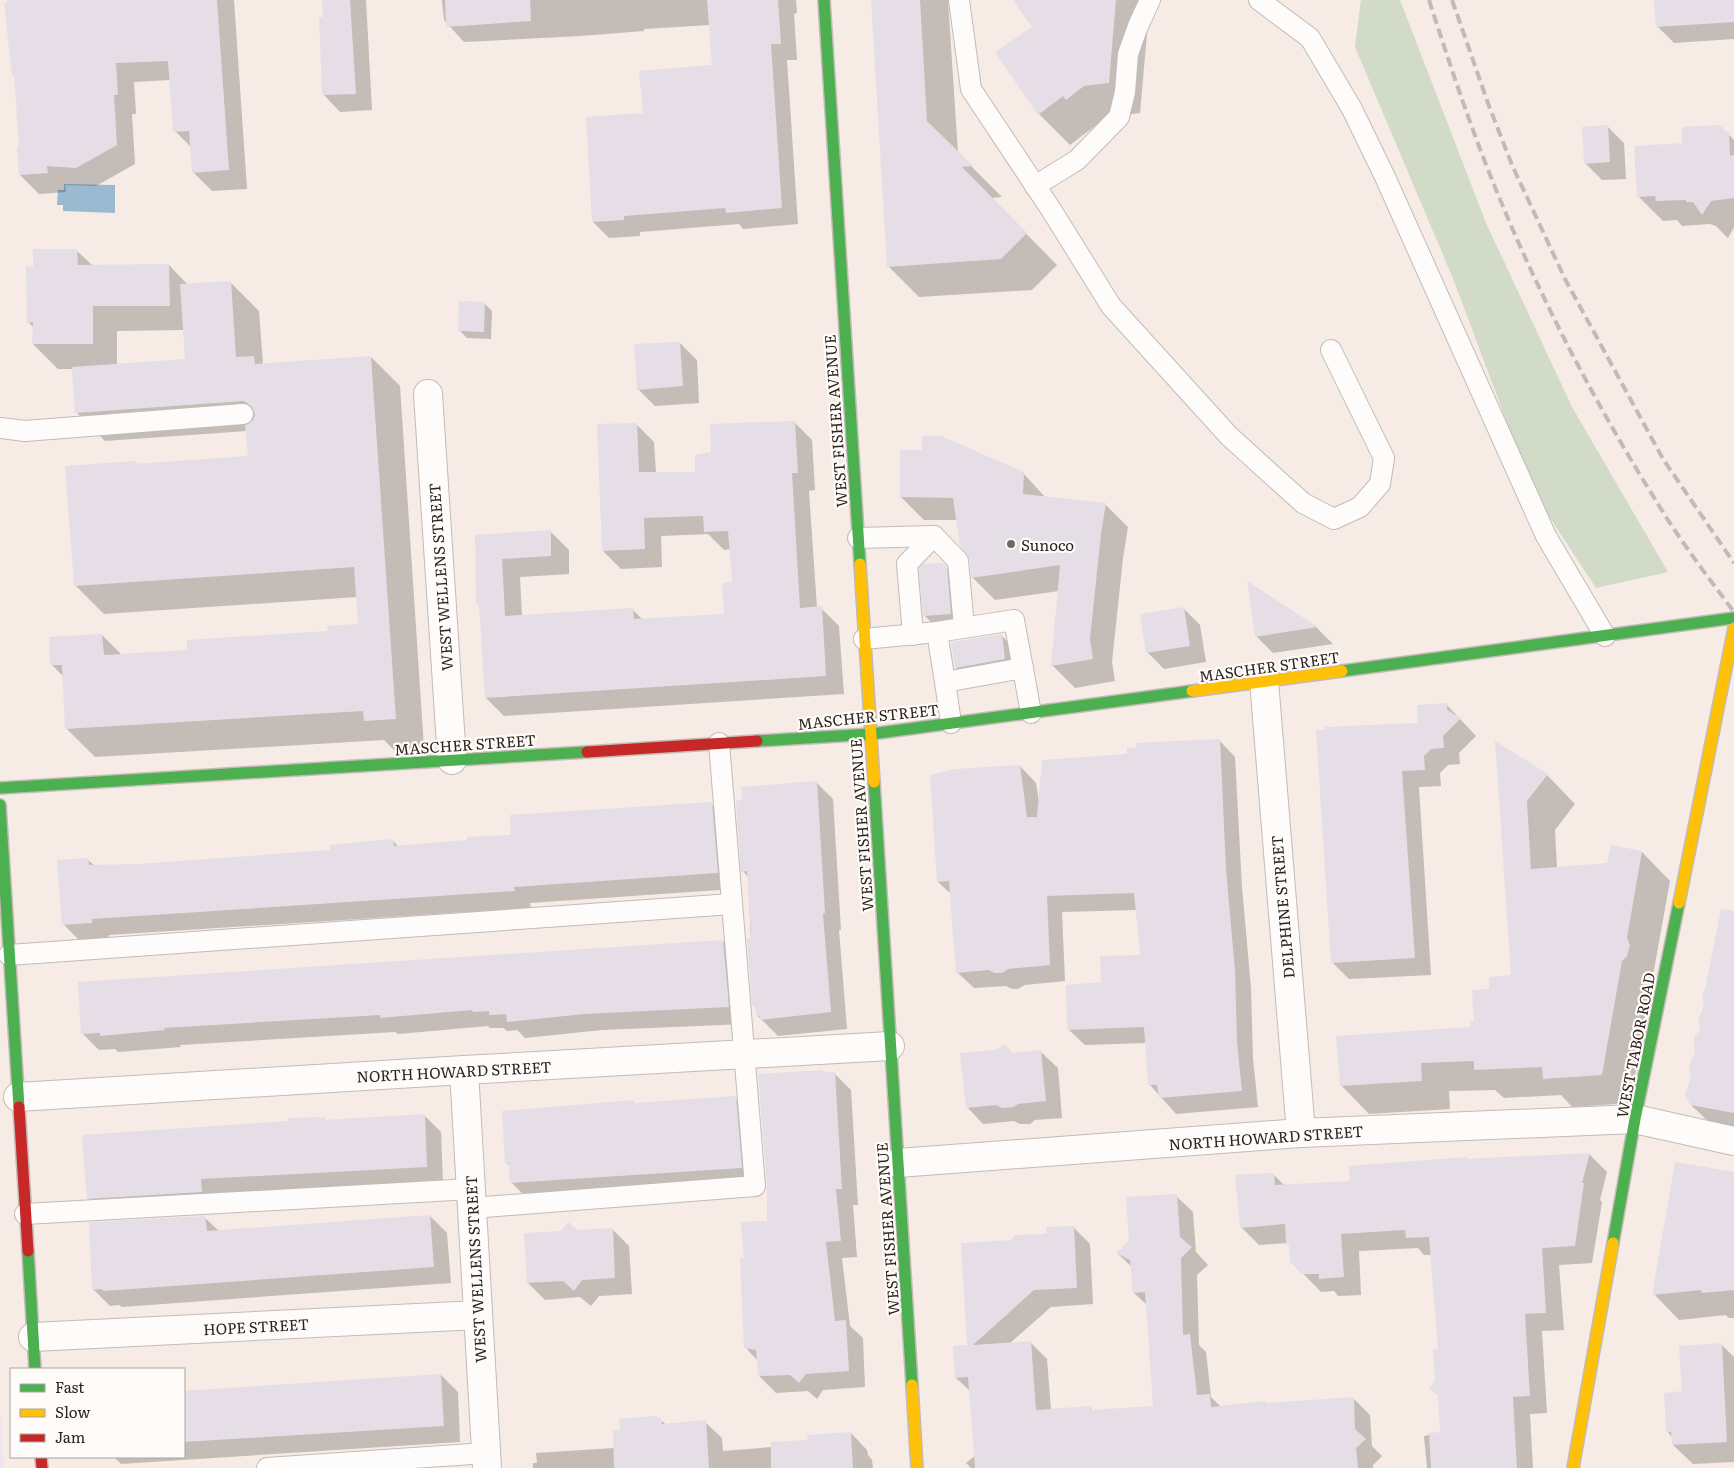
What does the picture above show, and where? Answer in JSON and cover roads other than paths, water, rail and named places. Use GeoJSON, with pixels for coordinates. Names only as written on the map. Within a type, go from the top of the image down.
{"type":"FeatureCollection","features":[{"type":"Feature","properties":{"kind":"street","name":"WEST FISHER AVENUE"},"geometry":{"type":"LineString","coordinates":[[824,0],[917,1468]]}},
{"type":"Feature","properties":{"kind":"street","name":"WEST WELLENS STREET"},"geometry":{"type":"LineString","coordinates":[[428,394],[452,760]]}},
{"type":"Feature","properties":{"kind":"street","name":"MASCHER STREET"},"geometry":{"type":"LineString","coordinates":[[0,788],[871,734],[1734,618]]}},
{"type":"Feature","properties":{"kind":"street","name":"WEST TABOR ROAD"},"geometry":{"type":"LineString","coordinates":[[1573,1468],[1635,1119],[1734,628]]}},
{"type":"Feature","properties":{"kind":"street","name":"DELPHINE STREET"},"geometry":{"type":"LineString","coordinates":[[1264,681],[1301,1133]]}},
{"type":"Feature","properties":{"kind":"street"},"geometry":{"type":"LineString","coordinates":[[0,806],[35,1368]]}},
{"type":"Feature","properties":{"kind":"street","name":"NORTH HOWARD STREET"},"geometry":{"type":"LineString","coordinates":[[18,1097],[890,1046]]}},
{"type":"Feature","properties":{"kind":"street","name":"WEST WELLENS STREET"},"geometry":{"type":"LineString","coordinates":[[464,1070],[486,1461]]}},
{"type":"Feature","properties":{"kind":"street","name":"NORTH HOWARD STREET"},"geometry":{"type":"LineString","coordinates":[[898,1163],[1301,1133],[1635,1119],[1734,1141]]}},
{"type":"Feature","properties":{"kind":"street","name":"HOPE STREET"},"geometry":{"type":"LineString","coordinates":[[33,1337],[478,1315]]}},
{"type":"Feature","properties":{"kind":"lane"},"geometry":{"type":"LineString","coordinates":[[959,0],[971,89],[1111,306],[1229,436],[1303,503],[1334,518],[1360,507],[1370,496],[1380,484],[1384,458],[1330,350]]}},
{"type":"Feature","properties":{"kind":"lane"},"geometry":{"type":"LineString","coordinates":[[1035,186],[1077,160],[1119,117],[1125,92],[1128,54],[1150,0]]}},
{"type":"Feature","properties":{"kind":"lane"},"geometry":{"type":"LineString","coordinates":[[1260,0],[1310,38],[1352,109],[1385,177],[1546,536],[1605,636]]}},
{"type":"Feature","properties":{"kind":"lane"},"geometry":{"type":"LineString","coordinates":[[0,428],[25,430],[243,414]]}},
{"type":"Feature","properties":{"kind":"lane"},"geometry":{"type":"LineString","coordinates":[[858,538],[934,536],[958,561],[964,628]]}},
{"type":"Feature","properties":{"kind":"lane"},"geometry":{"type":"LineString","coordinates":[[913,635],[907,564],[934,536]]}},
{"type":"Feature","properties":{"kind":"lane"},"geometry":{"type":"LineString","coordinates":[[864,639],[937,632],[1014,620],[1030,712]]}},
{"type":"Feature","properties":{"kind":"lane"},"geometry":{"type":"LineString","coordinates":[[937,632],[951,723]]}},
{"type":"Feature","properties":{"kind":"lane"},"geometry":{"type":"LineString","coordinates":[[945,682],[1022,668]]}},
{"type":"Feature","properties":{"kind":"lane"},"geometry":{"type":"LineString","coordinates":[[25,1214],[471,1199],[754,1186],[720,743]]}},
{"type":"Feature","properties":{"kind":"lane"},"geometry":{"type":"LineString","coordinates":[[10,955],[732,904]]}},
{"type":"Feature","properties":{"kind":"lane"},"geometry":{"type":"LineString","coordinates":[[267,1468],[486,1461]]}},
{"type":"Feature","properties":{"kind":"water"},"geometry":{"type":"Polygon","coordinates":[[[64,184],[115,185],[115,213],[63,211],[63,205],[57,205],[58,190],[64,190],[64,184]]]}},
{"type":"Feature","properties":{"kind":"railway"},"geometry":{"type":"LineString","coordinates":[[1429,0],[1487,168],[1551,312],[1591,390],[1635,467],[1676,532],[1734,612]]}},
{"type":"Feature","properties":{"kind":"railway"},"geometry":{"type":"LineString","coordinates":[[1452,0],[1512,165],[1565,279],[1663,459],[1734,563]]}},
{"type":"Feature","properties":{"kind":"place","name":"Sunoco"},"geometry":{"type":"Point","coordinates":[1011,544]}}]}
